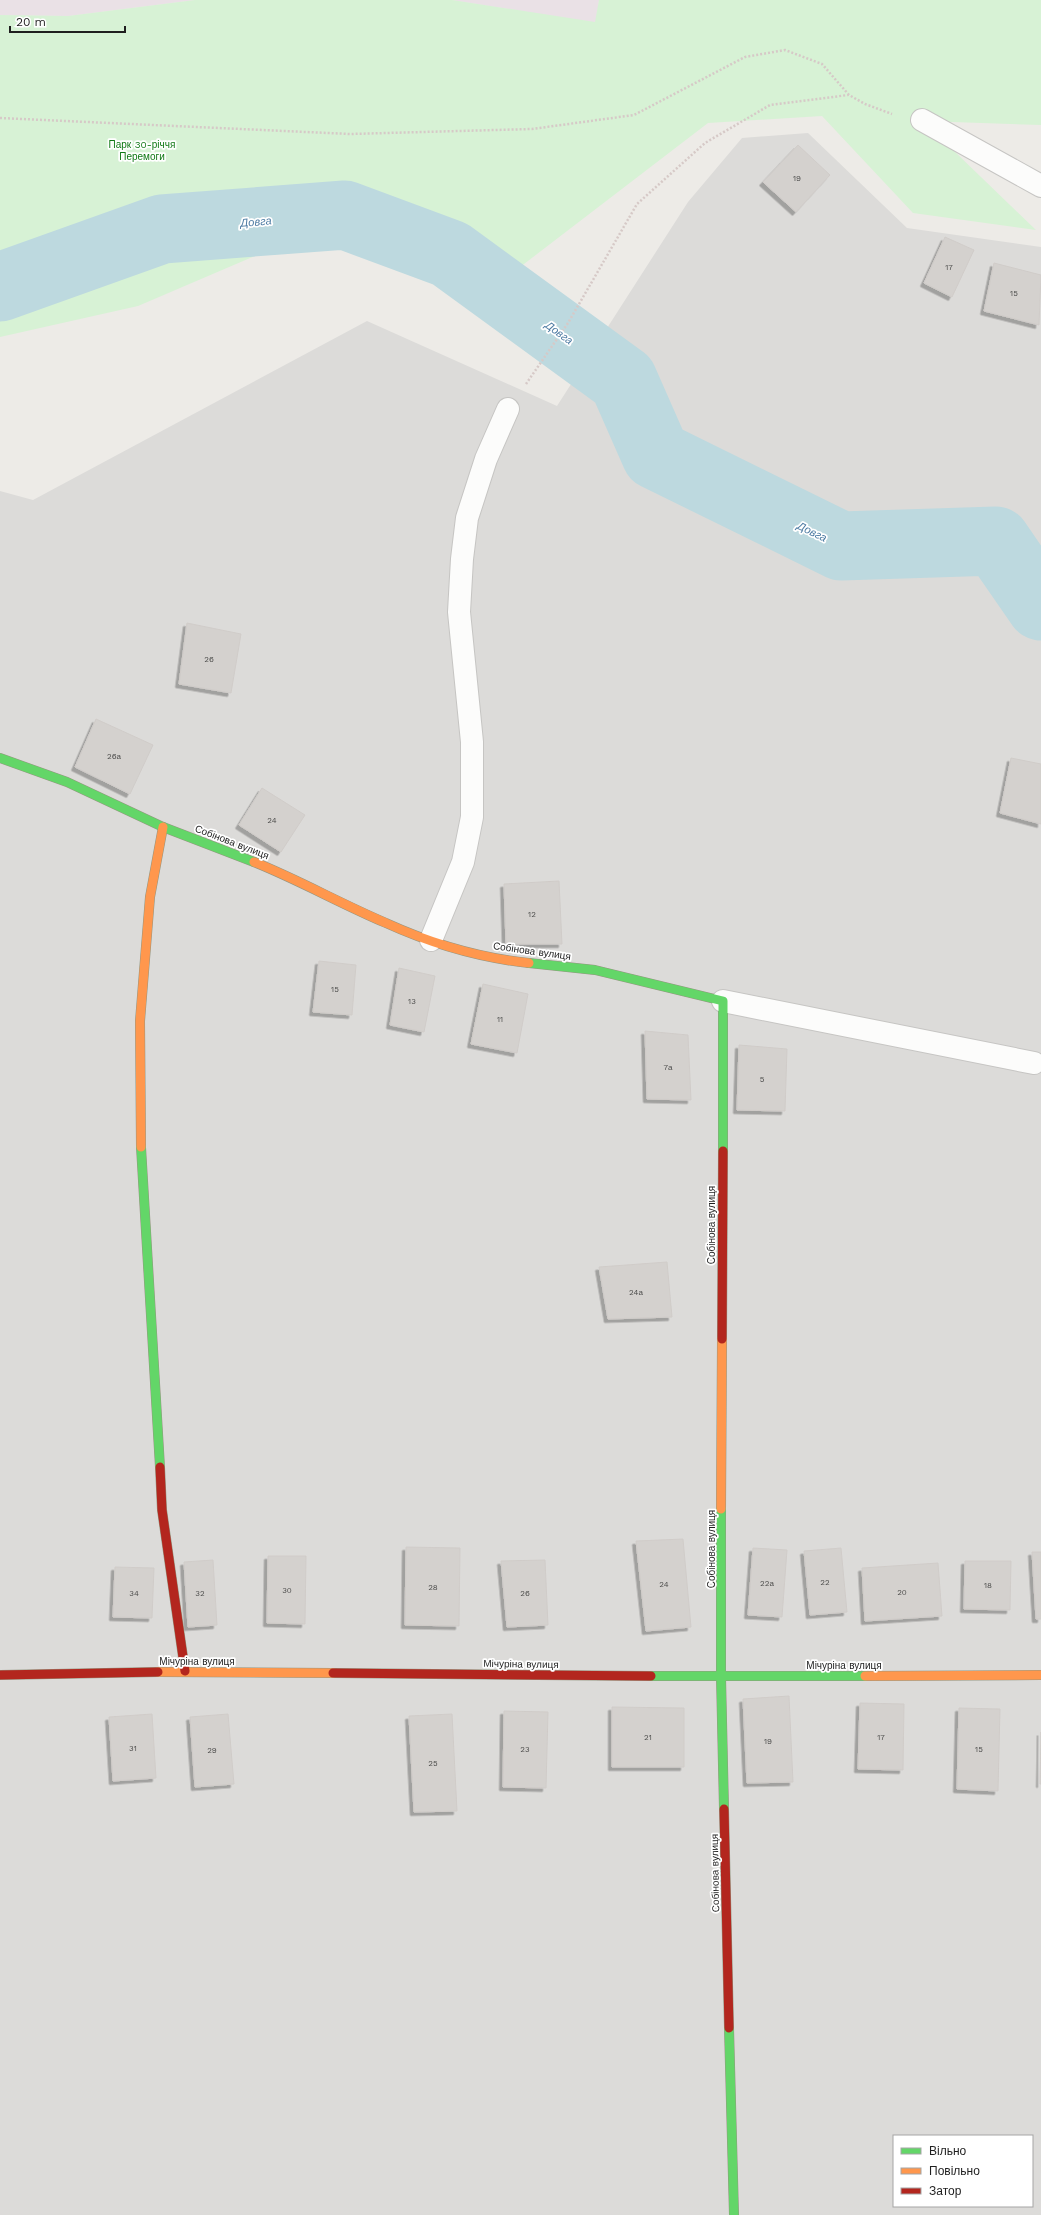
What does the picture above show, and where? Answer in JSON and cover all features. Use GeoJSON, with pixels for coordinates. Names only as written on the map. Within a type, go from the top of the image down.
{"type":"FeatureCollection","features":[{"type":"Feature","properties":{"kind":"street"},"geometry":{"type":"LineString","coordinates":[[922,120],[1041,186]]}},
{"type":"Feature","properties":{"kind":"street"},"geometry":{"type":"LineString","coordinates":[[431,940],[463,862],[472,817],[472,742],[459,612],[462,559],[467,518],[486,459],[508,409]]}},
{"type":"Feature","properties":{"kind":"street","name":"Собінова вулиця"},"geometry":{"type":"LineString","coordinates":[[0,758],[67,782],[163,827],[286,875],[387,924],[431,940],[499,960],[595,970],[723,1001],[721,1677],[734,2215]]}},
{"type":"Feature","properties":{"kind":"street"},"geometry":{"type":"LineString","coordinates":[[163,827],[150,897],[140,1021],[141,1148],[162,1510],[185,1671]]}},
{"type":"Feature","properties":{"kind":"street"},"geometry":{"type":"LineString","coordinates":[[723,1001],[1034,1063]]}},
{"type":"Feature","properties":{"kind":"street","name":"Мічуріна вулиця"},"geometry":{"type":"LineString","coordinates":[[0,1675],[185,1671],[721,1677],[1041,1675]]}},
{"type":"Feature","properties":{"kind":"path"},"geometry":{"type":"LineString","coordinates":[[0,118],[350,134],[532,129],[634,115],[745,57],[785,50],[822,64],[849,95],[865,104],[889,114],[922,120]]}},
{"type":"Feature","properties":{"kind":"path"},"geometry":{"type":"LineString","coordinates":[[508,409],[568,323],[637,204],[705,143],[770,105],[849,95]]}},
{"type":"Feature","properties":{"kind":"shaded area"},"geometry":{"type":"Polygon","coordinates":[[[0,0],[195,0],[68,16],[0,15],[0,0]]]}},
{"type":"Feature","properties":{"kind":"shaded area"},"geometry":{"type":"Polygon","coordinates":[[[452,0],[599,0],[596,23],[452,0]]]}},
{"type":"Feature","properties":{"kind":"shaded area"},"geometry":{"type":"Polygon","coordinates":[[[808,133],[907,228],[1041,247],[1041,2215],[0,2215],[0,491],[33,500],[367,321],[557,406],[688,202],[742,138],[808,133]]]}},
{"type":"Feature","properties":{"kind":"green space","name":"Парк 30-річчя Перемоги"},"geometry":{"type":"Polygon","coordinates":[[[195,0],[452,0],[595,22],[599,0],[1041,0],[1041,125],[923,121],[1036,230],[913,213],[822,116],[708,123],[494,287],[299,237],[138,306],[0,337],[0,15],[68,16],[195,0]]]}},
{"type":"Feature","properties":{"kind":"building"},"geometry":{"type":"Polygon","coordinates":[[[798,145],[830,175],[796,212],[763,182],[798,145]]]}},
{"type":"Feature","properties":{"kind":"building"},"geometry":{"type":"Polygon","coordinates":[[[945,237],[974,250],[952,297],[924,283],[945,237]]]}},
{"type":"Feature","properties":{"kind":"building"},"geometry":{"type":"Polygon","coordinates":[[[994,263],[1041,275],[1039,325],[984,311],[994,263]]]}},
{"type":"Feature","properties":{"kind":"building"},"geometry":{"type":"Polygon","coordinates":[[[187,623],[241,634],[231,693],[179,684],[187,623]]]}},
{"type":"Feature","properties":{"kind":"building"},"geometry":{"type":"Polygon","coordinates":[[[96,719],[153,745],[130,794],[75,767],[96,719]]]}},
{"type":"Feature","properties":{"kind":"building"},"geometry":{"type":"Polygon","coordinates":[[[1011,758],[1041,764],[1041,824],[1000,813],[1011,758]]]}},
{"type":"Feature","properties":{"kind":"building"},"geometry":{"type":"Polygon","coordinates":[[[262,788],[305,815],[281,852],[239,825],[262,788]]]}},
{"type":"Feature","properties":{"kind":"building"},"geometry":{"type":"Polygon","coordinates":[[[559,881],[562,944],[506,944],[504,884],[559,881]]]}},
{"type":"Feature","properties":{"kind":"building"},"geometry":{"type":"Polygon","coordinates":[[[319,961],[356,965],[352,1015],[313,1012],[319,961]]]}},
{"type":"Feature","properties":{"kind":"building"},"geometry":{"type":"Polygon","coordinates":[[[399,968],[435,976],[424,1032],[390,1025],[399,968]]]}},
{"type":"Feature","properties":{"kind":"building"},"geometry":{"type":"Polygon","coordinates":[[[483,984],[528,994],[517,1053],[471,1044],[483,984]]]}},
{"type":"Feature","properties":{"kind":"building"},"geometry":{"type":"Polygon","coordinates":[[[645,1031],[688,1035],[691,1100],[647,1099],[645,1031]]]}},
{"type":"Feature","properties":{"kind":"building"},"geometry":{"type":"Polygon","coordinates":[[[739,1045],[787,1049],[785,1111],[737,1110],[739,1045]]]}},
{"type":"Feature","properties":{"kind":"building"},"geometry":{"type":"Polygon","coordinates":[[[667,1262],[672,1317],[608,1319],[599,1267],[667,1262]]]}},
{"type":"Feature","properties":{"kind":"building"},"geometry":{"type":"Polygon","coordinates":[[[683,1539],[691,1627],[646,1631],[636,1541],[683,1539]]]}},
{"type":"Feature","properties":{"kind":"building"},"geometry":{"type":"Polygon","coordinates":[[[406,1547],[460,1548],[459,1626],[405,1625],[406,1547]]]}},
{"type":"Feature","properties":{"kind":"building"},"geometry":{"type":"Polygon","coordinates":[[[753,1548],[787,1550],[782,1617],[748,1615],[753,1548]]]}},
{"type":"Feature","properties":{"kind":"building"},"geometry":{"type":"Polygon","coordinates":[[[841,1548],[847,1612],[810,1615],[804,1551],[841,1548]]]}},
{"type":"Feature","properties":{"kind":"building"},"geometry":{"type":"Polygon","coordinates":[[[1032,1552],[1041,1552],[1041,1619],[1036,1619],[1032,1552]]]}},
{"type":"Feature","properties":{"kind":"building"},"geometry":{"type":"Polygon","coordinates":[[[268,1556],[306,1556],[305,1624],[267,1623],[268,1556]]]}},
{"type":"Feature","properties":{"kind":"building"},"geometry":{"type":"Polygon","coordinates":[[[213,1560],[217,1625],[188,1627],[184,1562],[213,1560]]]}},
{"type":"Feature","properties":{"kind":"building"},"geometry":{"type":"Polygon","coordinates":[[[545,1560],[548,1625],[507,1627],[501,1561],[545,1560]]]}},
{"type":"Feature","properties":{"kind":"building"},"geometry":{"type":"Polygon","coordinates":[[[965,1561],[1011,1561],[1010,1610],[964,1609],[965,1561]]]}},
{"type":"Feature","properties":{"kind":"building"},"geometry":{"type":"Polygon","coordinates":[[[938,1563],[942,1616],[865,1621],[862,1568],[938,1563]]]}},
{"type":"Feature","properties":{"kind":"building"},"geometry":{"type":"Polygon","coordinates":[[[115,1567],[154,1568],[152,1618],[113,1617],[115,1567]]]}},
{"type":"Feature","properties":{"kind":"building"},"geometry":{"type":"Polygon","coordinates":[[[789,1696],[793,1782],[747,1783],[743,1699],[789,1696]]]}},
{"type":"Feature","properties":{"kind":"building"},"geometry":{"type":"Polygon","coordinates":[[[860,1703],[904,1704],[903,1770],[858,1769],[860,1703]]]}},
{"type":"Feature","properties":{"kind":"building"},"geometry":{"type":"Polygon","coordinates":[[[612,1707],[684,1708],[684,1767],[612,1767],[612,1707]]]}},
{"type":"Feature","properties":{"kind":"building"},"geometry":{"type":"Polygon","coordinates":[[[959,1708],[1000,1709],[998,1791],[957,1789],[959,1708]]]}},
{"type":"Feature","properties":{"kind":"building"},"geometry":{"type":"Polygon","coordinates":[[[504,1711],[548,1712],[546,1788],[503,1787],[504,1711]]]}},
{"type":"Feature","properties":{"kind":"building"},"geometry":{"type":"Polygon","coordinates":[[[152,1714],[156,1778],[113,1781],[109,1717],[152,1714]]]}},
{"type":"Feature","properties":{"kind":"building"},"geometry":{"type":"Polygon","coordinates":[[[228,1714],[234,1784],[195,1787],[190,1717],[228,1714]]]}},
{"type":"Feature","properties":{"kind":"building"},"geometry":{"type":"Polygon","coordinates":[[[452,1714],[457,1811],[414,1812],[409,1716],[452,1714]]]}},
{"type":"Feature","properties":{"kind":"building"},"geometry":{"type":"Polygon","coordinates":[[[1041,1732],[1041,1784],[1040,1784],[1041,1732]]]}},
{"type":"Feature","properties":{"kind":"waterway","name":"Довга"},"geometry":{"type":"LineString","coordinates":[[0,287],[162,229],[345,215],[450,254],[623,380],[656,455],[841,546],[996,541],[1041,606]]}},
{"type":"Feature","properties":{"kind":"traffic: fast"},"geometry":{"type":"LineString","coordinates":[[0,758],[67,782],[163,827],[254,862]]}},
{"type":"Feature","properties":{"kind":"traffic: fast"},"geometry":{"type":"LineString","coordinates":[[529,963],[595,970],[723,1001],[723,1151]]}},
{"type":"Feature","properties":{"kind":"traffic: fast"},"geometry":{"type":"LineString","coordinates":[[141,1147],[160,1467]]}},
{"type":"Feature","properties":{"kind":"traffic: fast"},"geometry":{"type":"LineString","coordinates":[[721,1509],[721,1677],[724,1809]]}},
{"type":"Feature","properties":{"kind":"traffic: fast"},"geometry":{"type":"LineString","coordinates":[[651,1676],[865,1676]]}},
{"type":"Feature","properties":{"kind":"traffic: fast"},"geometry":{"type":"LineString","coordinates":[[729,2028],[734,2215]]}},
{"type":"Feature","properties":{"kind":"traffic: slow"},"geometry":{"type":"LineString","coordinates":[[141,1147],[140,1021],[150,897],[163,827]]}},
{"type":"Feature","properties":{"kind":"traffic: slow"},"geometry":{"type":"LineString","coordinates":[[254,862],[287,876],[369,916],[420,937],[456,949],[511,961],[529,963]]}},
{"type":"Feature","properties":{"kind":"traffic: slow"},"geometry":{"type":"LineString","coordinates":[[721,1509],[722,1339]]}},
{"type":"Feature","properties":{"kind":"traffic: slow"},"geometry":{"type":"LineString","coordinates":[[158,1672],[333,1673]]}},
{"type":"Feature","properties":{"kind":"traffic: slow"},"geometry":{"type":"LineString","coordinates":[[865,1676],[1041,1675]]}},
{"type":"Feature","properties":{"kind":"traffic: jam"},"geometry":{"type":"LineString","coordinates":[[722,1339],[723,1151]]}},
{"type":"Feature","properties":{"kind":"traffic: jam"},"geometry":{"type":"LineString","coordinates":[[160,1467],[162,1510],[185,1671]]}},
{"type":"Feature","properties":{"kind":"traffic: jam"},"geometry":{"type":"LineString","coordinates":[[0,1675],[158,1672]]}},
{"type":"Feature","properties":{"kind":"traffic: jam"},"geometry":{"type":"LineString","coordinates":[[333,1673],[651,1676]]}},
{"type":"Feature","properties":{"kind":"traffic: jam"},"geometry":{"type":"LineString","coordinates":[[724,1809],[729,2028]]}}]}
